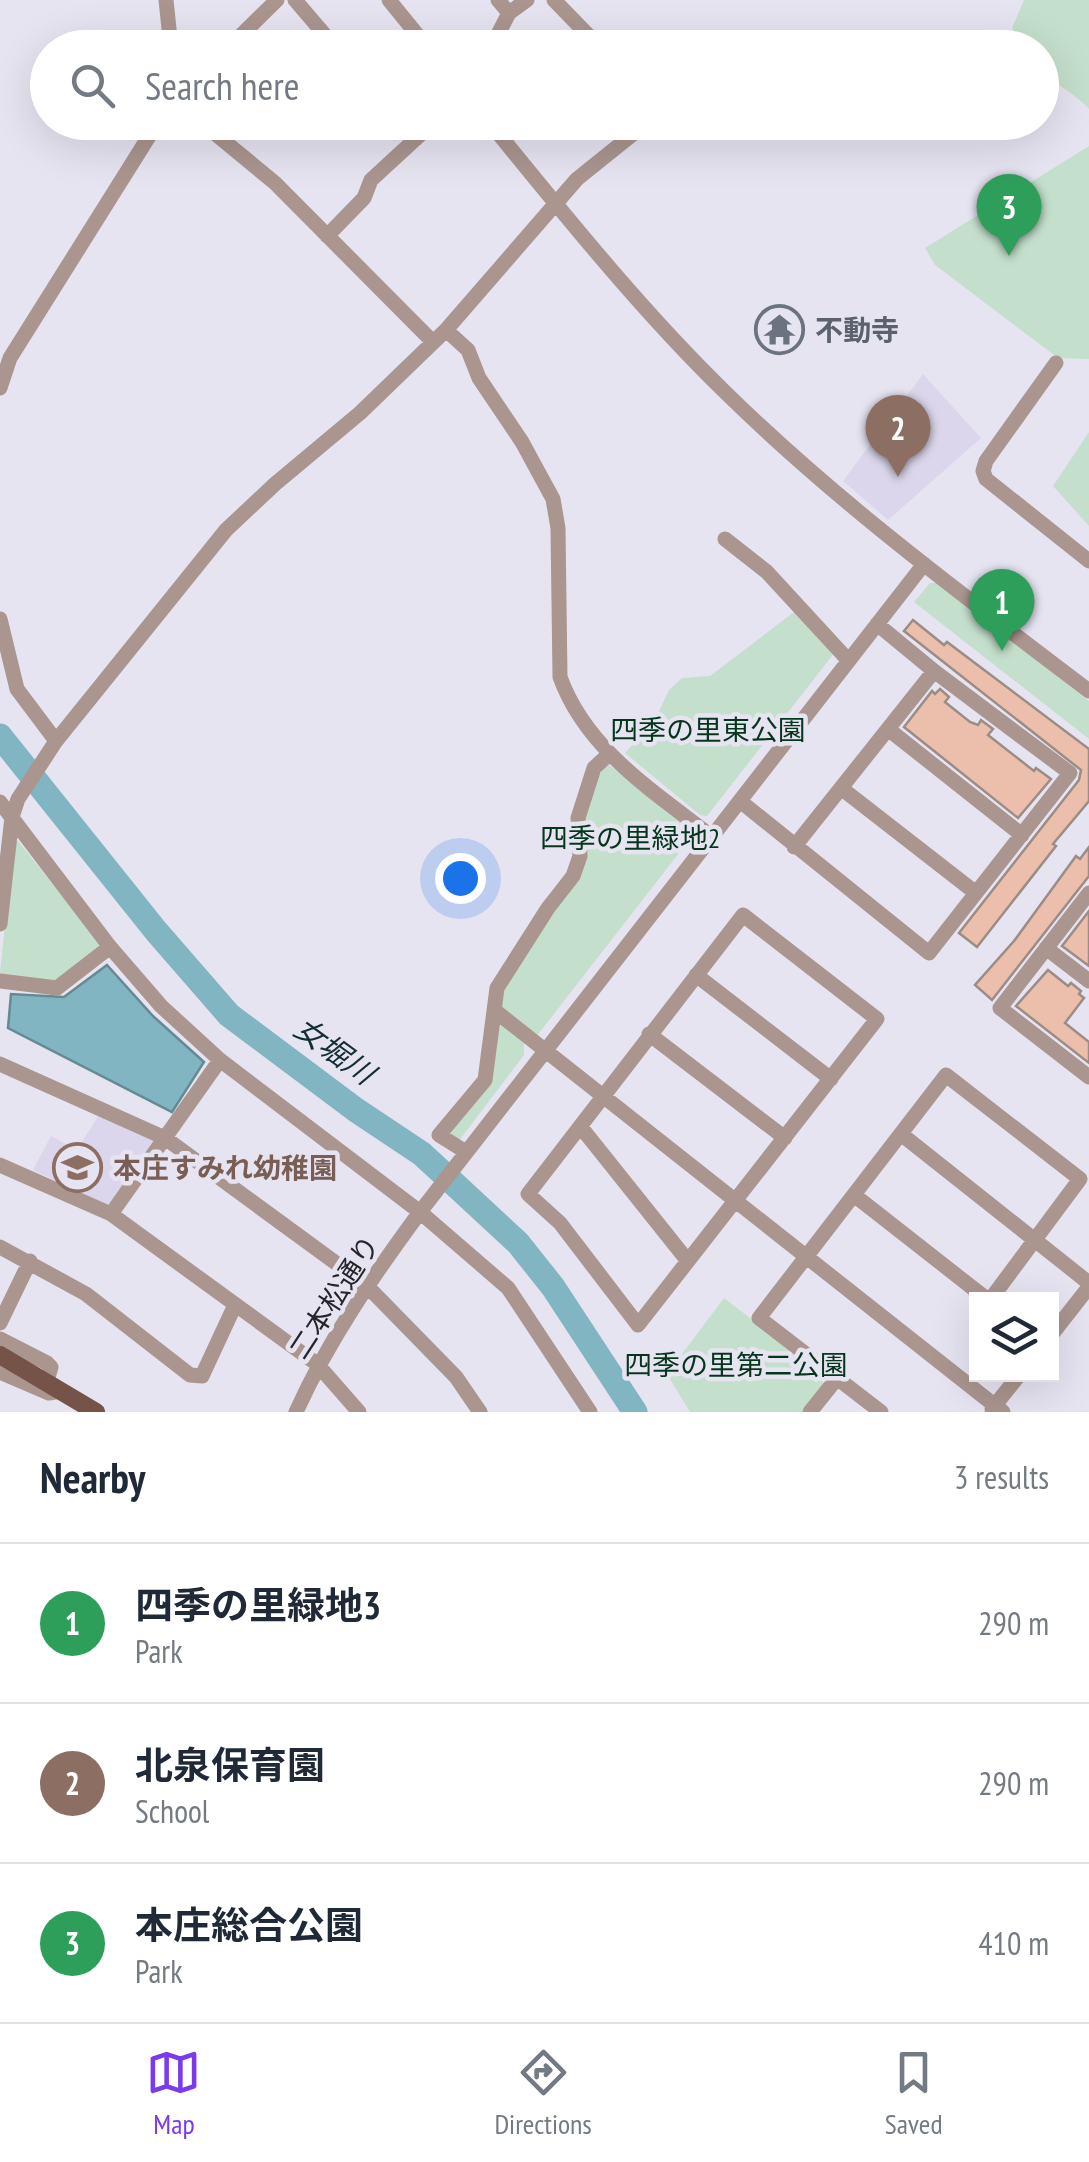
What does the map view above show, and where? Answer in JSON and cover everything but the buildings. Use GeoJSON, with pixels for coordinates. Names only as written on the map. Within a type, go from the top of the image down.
{"type":"FeatureCollection","features":[{"type":"Feature","properties":{"kind":"main road"},"geometry":{"type":"LineString","coordinates":[[0,1356],[96,1412]]}},
{"type":"Feature","properties":{"kind":"street"},"geometry":{"type":"LineString","coordinates":[[166,0],[169,30]]}},
{"type":"Feature","properties":{"kind":"street"},"geometry":{"type":"LineString","coordinates":[[246,30],[277,0]]}},
{"type":"Feature","properties":{"kind":"street"},"geometry":{"type":"LineString","coordinates":[[295,0],[321,30]]}},
{"type":"Feature","properties":{"kind":"street"},"geometry":{"type":"LineString","coordinates":[[388,0],[413,30]]}},
{"type":"Feature","properties":{"kind":"street"},"geometry":{"type":"LineString","coordinates":[[497,30],[504,6],[527,0]]}},
{"type":"Feature","properties":{"kind":"street"},"geometry":{"type":"LineString","coordinates":[[554,0],[583,30]]}},
{"type":"Feature","properties":{"kind":"street"},"geometry":{"type":"LineString","coordinates":[[0,388],[10,358],[147,140]]}},
{"type":"Feature","properties":{"kind":"street"},"geometry":{"type":"LineString","coordinates":[[223,140],[275,183],[433,342]]}},
{"type":"Feature","properties":{"kind":"street"},"geometry":{"type":"LineString","coordinates":[[327,236],[364,198],[371,180],[415,140]]}},
{"type":"Feature","properties":{"kind":"street"},"geometry":{"type":"LineString","coordinates":[[504,140],[622,284],[724,392],[804,466],[924,564],[1088,689]]}},
{"type":"Feature","properties":{"kind":"street"},"geometry":{"type":"LineString","coordinates":[[0,924],[12,818],[18,798],[54,746],[226,530],[360,414],[446,330],[577,179],[618,140]]}},
{"type":"Feature","properties":{"kind":"street"},"geometry":{"type":"LineString","coordinates":[[446,330],[468,350],[479,378],[522,442],[553,500],[558,528],[560,677],[567,698],[608,755],[711,836]]}},
{"type":"Feature","properties":{"kind":"street"},"geometry":{"type":"LineString","coordinates":[[1056,363],[986,461],[983,471],[986,480],[1089,561]]}},
{"type":"Feature","properties":{"kind":"street"},"geometry":{"type":"LineString","coordinates":[[725,539],[767,572],[848,660]]}},
{"type":"Feature","properties":{"kind":"street","name":"二本松通り"},"geometry":{"type":"LineString","coordinates":[[296,1412],[317,1364],[366,1286],[420,1212],[924,564]]}},
{"type":"Feature","properties":{"kind":"street"},"geometry":{"type":"LineString","coordinates":[[0,619],[17,689],[54,746]]}},
{"type":"Feature","properties":{"kind":"street"},"geometry":{"type":"LineString","coordinates":[[740,802],[929,953],[1070,774],[877,624]]}},
{"type":"Feature","properties":{"kind":"street"},"geometry":{"type":"LineString","coordinates":[[794,847],[934,672]]}},
{"type":"Feature","properties":{"kind":"street"},"geometry":{"type":"LineString","coordinates":[[888,729],[1022,835]]}},
{"type":"Feature","properties":{"kind":"street"},"geometry":{"type":"LineString","coordinates":[[465,1154],[440,1135],[485,1080],[497,988],[573,876],[580,856],[578,818],[594,768],[608,755]]}},
{"type":"Feature","properties":{"kind":"street"},"geometry":{"type":"LineString","coordinates":[[841,788],[976,893]]}},
{"type":"Feature","properties":{"kind":"street"},"geometry":{"type":"LineString","coordinates":[[0,802],[161,1006],[220,1060],[420,1212],[508,1288],[590,1412]]}},
{"type":"Feature","properties":{"kind":"street"},"geometry":{"type":"LineString","coordinates":[[1089,894],[1000,1008],[1089,1077]]}},
{"type":"Feature","properties":{"kind":"street"},"geometry":{"type":"LineString","coordinates":[[742,915],[877,1019],[638,1325],[560,1223],[528,1194],[649,1034],[742,915]]}},
{"type":"Feature","properties":{"kind":"street"},"geometry":{"type":"LineString","coordinates":[[0,982],[57,988],[110,946]]}},
{"type":"Feature","properties":{"kind":"street"},"geometry":{"type":"LineString","coordinates":[[1046,948],[1089,981]]}},
{"type":"Feature","properties":{"kind":"street"},"geometry":{"type":"LineString","coordinates":[[696,975],[831,1078]]}},
{"type":"Feature","properties":{"kind":"street"},"geometry":{"type":"LineString","coordinates":[[494,1010],[996,1409],[1015,1382]]}},
{"type":"Feature","properties":{"kind":"street"},"geometry":{"type":"LineString","coordinates":[[649,1034],[786,1138]]}},
{"type":"Feature","properties":{"kind":"street"},"geometry":{"type":"LineString","coordinates":[[111,1214],[220,1060]]}},
{"type":"Feature","properties":{"kind":"street"},"geometry":{"type":"LineString","coordinates":[[0,1064],[164,1138],[366,1286],[456,1378],[480,1412]]}},
{"type":"Feature","properties":{"kind":"street"},"geometry":{"type":"LineString","coordinates":[[881,1412],[758,1318],[946,1074],[1080,1179],[995,1292]]}},
{"type":"Feature","properties":{"kind":"street"},"geometry":{"type":"LineString","coordinates":[[580,1126],[687,1260]]}},
{"type":"Feature","properties":{"kind":"street"},"geometry":{"type":"LineString","coordinates":[[901,1134],[1036,1238],[1089,1285],[1059,1325]]}},
{"type":"Feature","properties":{"kind":"street"},"geometry":{"type":"LineString","coordinates":[[0,1165],[111,1214],[317,1364],[359,1412]]}},
{"type":"Feature","properties":{"kind":"street"},"geometry":{"type":"LineString","coordinates":[[854,1195],[979,1292]]}},
{"type":"Feature","properties":{"kind":"street"},"geometry":{"type":"LineString","coordinates":[[0,1247],[86,1294],[190,1375],[202,1376],[235,1304]]}},
{"type":"Feature","properties":{"kind":"street"},"geometry":{"type":"LineString","coordinates":[[0,1323],[30,1261]]}},
{"type":"Feature","properties":{"kind":"street"},"geometry":{"type":"LineString","coordinates":[[0,1338],[47,1363],[47,1381]]}},
{"type":"Feature","properties":{"kind":"street"},"geometry":{"type":"LineString","coordinates":[[0,1372],[49,1393],[64,1391]]}},
{"type":"Feature","properties":{"kind":"street"},"geometry":{"type":"LineString","coordinates":[[810,1412],[838,1378]]}},
{"type":"Feature","properties":{"kind":"shaded area"},"geometry":{"type":"Polygon","coordinates":[[[923,374],[981,438],[888,520],[843,481],[923,374]]]}},
{"type":"Feature","properties":{"kind":"shaded area"},"geometry":{"type":"Polygon","coordinates":[[[100,1113],[154,1137],[111,1202],[105,1205],[33,1170],[51,1136],[77,1150],[100,1113]]]}},
{"type":"Feature","properties":{"kind":"green space"},"geometry":{"type":"Polygon","coordinates":[[[1024,0],[1089,0],[1089,109],[1059,84],[1059,30],[1012,28],[1024,0]]]}},
{"type":"Feature","properties":{"kind":"green space"},"geometry":{"type":"Polygon","coordinates":[[[1089,146],[1089,359],[1058,358],[935,265],[925,248],[1089,146]]]}},
{"type":"Feature","properties":{"kind":"green space"},"geometry":{"type":"Polygon","coordinates":[[[1089,432],[1089,526],[1053,486],[1089,432]]]}},
{"type":"Feature","properties":{"kind":"green space"},"geometry":{"type":"Polygon","coordinates":[[[930,583],[939,583],[1089,701],[1089,739],[914,602],[930,583]]]}},
{"type":"Feature","properties":{"kind":"green space","name":"四季の里東公園"},"geometry":{"type":"Polygon","coordinates":[[[798,609],[834,651],[832,656],[707,816],[700,815],[625,753],[655,720],[669,690],[682,678],[710,676],[798,609]]]}},
{"type":"Feature","properties":{"kind":"green space","name":"四季の里緑地2"},"geometry":{"type":"Polygon","coordinates":[[[609,765],[679,819],[686,844],[536,1037],[500,1007],[500,992],[555,905],[577,882],[583,819],[598,772],[609,765]]]}},
{"type":"Feature","properties":{"kind":"green space"},"geometry":{"type":"Polygon","coordinates":[[[14,841],[18,841],[101,944],[56,984],[5,978],[0,972],[14,841]]]}},
{"type":"Feature","properties":{"kind":"green space"},"geometry":{"type":"Polygon","coordinates":[[[501,1024],[524,1043],[524,1055],[458,1142],[446,1135],[490,1078],[493,1031],[501,1024]]]}},
{"type":"Feature","properties":{"kind":"green space","name":"四季の里第二公園"},"geometry":{"type":"Polygon","coordinates":[[[724,1298],[823,1374],[823,1386],[802,1412],[690,1412],[667,1374],[724,1298]]]}},
{"type":"Feature","properties":{"kind":"water"},"geometry":{"type":"Polygon","coordinates":[[[107,965],[153,1016],[204,1062],[172,1112],[8,1028],[11,994],[64,997],[107,965]]]}},
{"type":"Feature","properties":{"kind":"waterway","name":"女堀川"},"geometry":{"type":"LineString","coordinates":[[0,736],[156,931],[229,1015],[422,1154],[518,1243],[553,1287],[635,1412]]}},
{"type":"Feature","properties":{"kind":"place","name":"本庄総合公園"},"geometry":{"type":"Point","coordinates":[1009,256]}},
{"type":"Feature","properties":{"kind":"place","name":"不動寺"},"geometry":{"type":"Point","coordinates":[780,330]}},
{"type":"Feature","properties":{"kind":"place","name":"北泉保育園"},"geometry":{"type":"Point","coordinates":[898,477]}},
{"type":"Feature","properties":{"kind":"place","name":"四季の里緑地3"},"geometry":{"type":"Point","coordinates":[1002,651]}},
{"type":"Feature","properties":{"kind":"place","name":"本庄すみれ幼稚園"},"geometry":{"type":"Point","coordinates":[78,1168]}}]}
